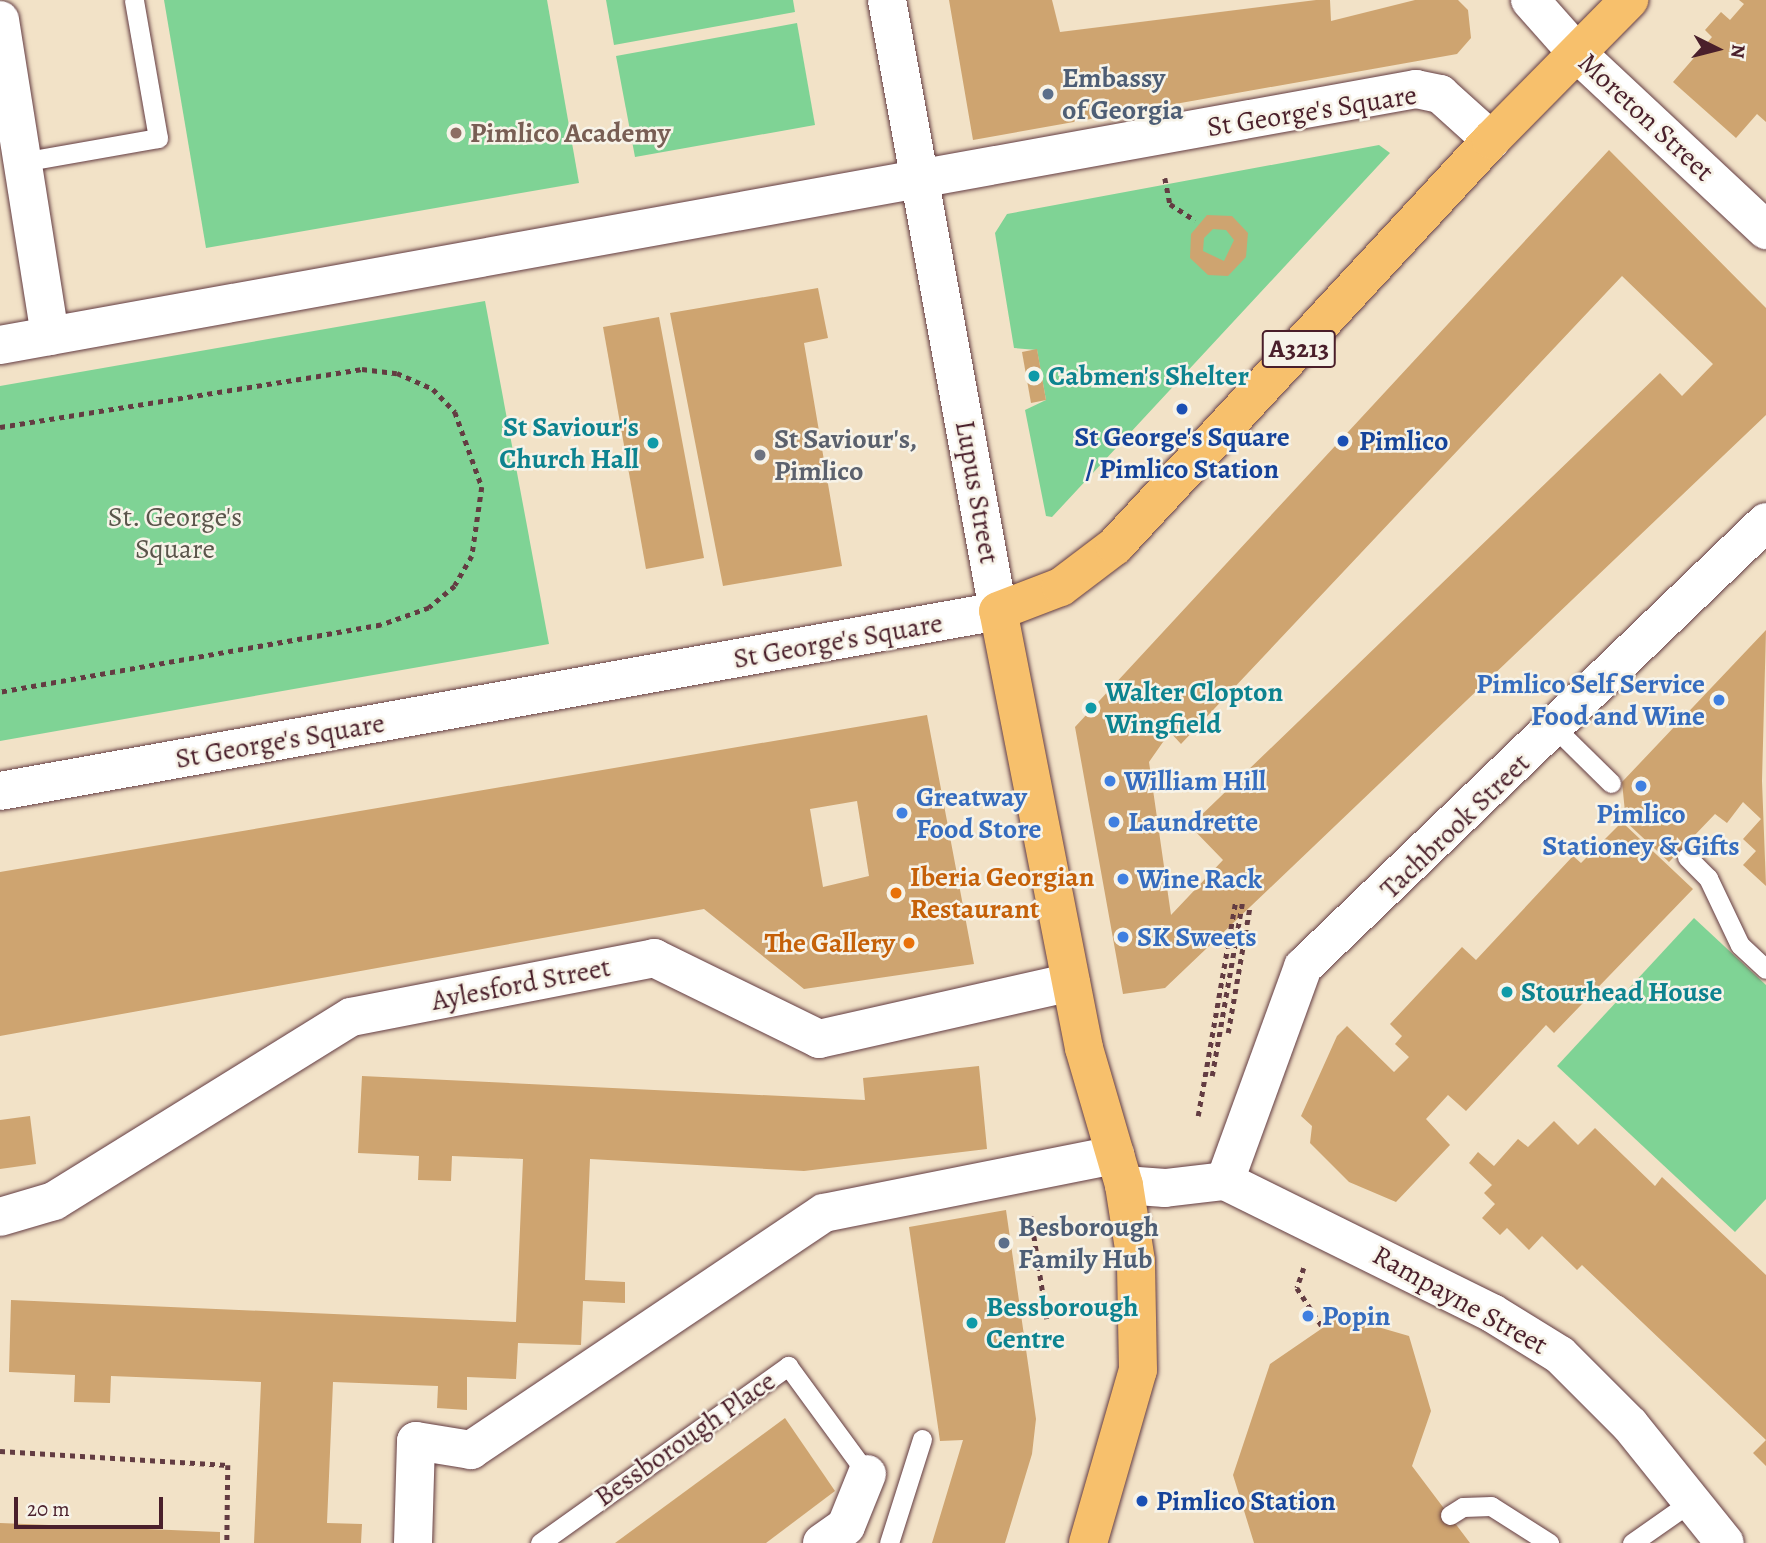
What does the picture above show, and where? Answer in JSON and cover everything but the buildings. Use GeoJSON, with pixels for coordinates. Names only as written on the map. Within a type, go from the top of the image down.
{"type":"FeatureCollection","features":[{"type":"Feature","properties":{"kind":"main road","name":"A3213"},"geometry":{"type":"LineString","coordinates":[[1578,54],[1629,0]]}},
{"type":"Feature","properties":{"kind":"main road","name":"St George's Square"},"geometry":{"type":"LineString","coordinates":[[998,611],[1061,587],[1115,546],[1490,140],[1578,54]]}},
{"type":"Feature","properties":{"kind":"main road","name":"Lupus Street"},"geometry":{"type":"LineString","coordinates":[[998,611],[1071,982],[1119,1170],[1139,1307],[1138,1370],[1088,1543]]}},
{"type":"Feature","properties":{"kind":"street","name":"Lupus Street"},"geometry":{"type":"LineString","coordinates":[[887,0],[998,611]]}},
{"type":"Feature","properties":{"kind":"street","name":"Moreton Street"},"geometry":{"type":"LineString","coordinates":[[1530,0],[1578,54],[1766,230]]}},
{"type":"Feature","properties":{"kind":"street"},"geometry":{"type":"LineString","coordinates":[[0,20],[6,94],[22,162],[50,336]]}},
{"type":"Feature","properties":{"kind":"street","name":"St George's Square"},"geometry":{"type":"LineString","coordinates":[[0,345],[1416,89],[1440,94],[1490,140]]}},
{"type":"Feature","properties":{"kind":"street","name":"Tachbrook Street"},"geometry":{"type":"LineString","coordinates":[[1225,1181],[1303,967],[1556,729],[1766,522]]}},
{"type":"Feature","properties":{"kind":"street","name":"St George's Square"},"geometry":{"type":"LineString","coordinates":[[0,791],[998,611]]}},
{"type":"Feature","properties":{"kind":"street","name":"Aylesford Street"},"geometry":{"type":"LineString","coordinates":[[0,1217],[54,1201],[351,1017],[654,958],[819,1039],[1071,982]]}},
{"type":"Feature","properties":{"kind":"street"},"geometry":{"type":"LineString","coordinates":[[413,1543],[416,1441],[471,1450],[824,1213],[1025,1173],[1119,1170],[1165,1188],[1225,1181]]}},
{"type":"Feature","properties":{"kind":"street","name":"Rampayne Street"},"geometry":{"type":"LineString","coordinates":[[1225,1181],[1468,1301],[1560,1355],[1692,1500],[1726,1543]]}},
{"type":"Feature","properties":{"kind":"street","name":"Bessborough Place"},"geometry":{"type":"LineString","coordinates":[[822,1543],[846,1526],[867,1474]]}},
{"type":"Feature","properties":{"kind":"lane"},"geometry":{"type":"LineString","coordinates":[[22,162],[158,138],[134,0]]}},
{"type":"Feature","properties":{"kind":"lane"},"geometry":{"type":"LineString","coordinates":[[1556,729],[1611,783]]}},
{"type":"Feature","properties":{"kind":"lane"},"geometry":{"type":"LineString","coordinates":[[1687,857],[1708,878],[1740,945],[1766,969]]}},
{"type":"Feature","properties":{"kind":"lane","name":"Bessborough Place"},"geometry":{"type":"LineString","coordinates":[[540,1543],[788,1366],[867,1474]]}},
{"type":"Feature","properties":{"kind":"lane"},"geometry":{"type":"LineString","coordinates":[[889,1543],[922,1439]]}},
{"type":"Feature","properties":{"kind":"lane"},"geometry":{"type":"LineString","coordinates":[[1632,1543],[1692,1500]]}},
{"type":"Feature","properties":{"kind":"lane"},"geometry":{"type":"LineString","coordinates":[[1450,1516],[1463,1507],[1491,1506],[1549,1543]]}},
{"type":"Feature","properties":{"kind":"path"},"geometry":{"type":"LineString","coordinates":[[1166,183],[1170,204],[1195,220]]}},
{"type":"Feature","properties":{"kind":"path"},"geometry":{"type":"LineString","coordinates":[[0,427],[362,369],[397,373],[433,389],[455,412],[482,487],[472,556],[455,586],[429,608],[381,625],[0,692]]}},
{"type":"Feature","properties":{"kind":"path"},"geometry":{"type":"LineString","coordinates":[[1195,1128],[1235,903]]}},
{"type":"Feature","properties":{"kind":"path"},"geometry":{"type":"LineString","coordinates":[[1203,1130],[1242,905]]}},
{"type":"Feature","properties":{"kind":"path"},"geometry":{"type":"LineString","coordinates":[[1025,1173],[1047,1319]]}},
{"type":"Feature","properties":{"kind":"path"},"geometry":{"type":"LineString","coordinates":[[1303,1272],[1297,1288],[1322,1326]]}},
{"type":"Feature","properties":{"kind":"path"},"geometry":{"type":"LineString","coordinates":[[0,1451],[228,1465],[227,1543]]}},
{"type":"Feature","properties":{"kind":"green space"},"geometry":{"type":"Polygon","coordinates":[[[164,0],[547,0],[579,183],[206,248],[164,0]]]}},
{"type":"Feature","properties":{"kind":"green space"},"geometry":{"type":"Polygon","coordinates":[[[606,0],[793,0],[795,12],[614,45],[606,0]]]}},
{"type":"Feature","properties":{"kind":"green space"},"geometry":{"type":"Polygon","coordinates":[[[797,23],[815,125],[635,157],[616,56],[797,23]]]}},
{"type":"Feature","properties":{"kind":"green space"},"geometry":{"type":"Polygon","coordinates":[[[1379,145],[1390,153],[1052,517],[1046,516],[1025,410],[1046,400],[1037,350],[1014,348],[995,233],[1007,214],[1379,145]]]}},
{"type":"Feature","properties":{"kind":"green space","name":"St. George's Square"},"geometry":{"type":"Polygon","coordinates":[[[485,301],[549,644],[0,741],[0,386],[485,301]]]}},
{"type":"Feature","properties":{"kind":"green space"},"geometry":{"type":"Polygon","coordinates":[[[1694,918],[1766,985],[1766,1199],[1735,1232],[1557,1066],[1694,918]]]}},
{"type":"Feature","properties":{"kind":"place","name":"Embassy of Georgia"},"geometry":{"type":"Point","coordinates":[1048,94]}},
{"type":"Feature","properties":{"kind":"place","name":"Pimlico Academy"},"geometry":{"type":"Point","coordinates":[456,133]}},
{"type":"Feature","properties":{"kind":"place","name":"Cabmen's Shelter"},"geometry":{"type":"Point","coordinates":[1034,376]}},
{"type":"Feature","properties":{"kind":"place","name":"St George's Square / Pimlico Station"},"geometry":{"type":"Point","coordinates":[1182,409]}},
{"type":"Feature","properties":{"kind":"place","name":"Pimlico"},"geometry":{"type":"Point","coordinates":[1343,441]}},
{"type":"Feature","properties":{"kind":"place","name":"St Saviour's Church Hall"},"geometry":{"type":"Point","coordinates":[653,443]}},
{"type":"Feature","properties":{"kind":"place","name":"St Saviour's, Pimlico"},"geometry":{"type":"Point","coordinates":[760,455]}},
{"type":"Feature","properties":{"kind":"place","name":"Pimlico Self Service Food and Wine"},"geometry":{"type":"Point","coordinates":[1719,700]}},
{"type":"Feature","properties":{"kind":"place","name":"Walter Clopton Wingfield"},"geometry":{"type":"Point","coordinates":[1091,708]}},
{"type":"Feature","properties":{"kind":"place","name":"William Hill"},"geometry":{"type":"Point","coordinates":[1110,781]}},
{"type":"Feature","properties":{"kind":"place","name":"Pimlico Stationey & Gifts"},"geometry":{"type":"Point","coordinates":[1641,786]}},
{"type":"Feature","properties":{"kind":"place","name":"Greatway Food Store"},"geometry":{"type":"Point","coordinates":[902,813]}},
{"type":"Feature","properties":{"kind":"place","name":"Laundrette"},"geometry":{"type":"Point","coordinates":[1114,822]}},
{"type":"Feature","properties":{"kind":"place","name":"Wine Rack"},"geometry":{"type":"Point","coordinates":[1123,879]}},
{"type":"Feature","properties":{"kind":"place","name":"Iberia Georgian Restaurant"},"geometry":{"type":"Point","coordinates":[896,893]}},
{"type":"Feature","properties":{"kind":"place","name":"SK Sweets"},"geometry":{"type":"Point","coordinates":[1123,937]}},
{"type":"Feature","properties":{"kind":"place","name":"The Gallery"},"geometry":{"type":"Point","coordinates":[909,943]}},
{"type":"Feature","properties":{"kind":"place","name":"Stourhead House"},"geometry":{"type":"Point","coordinates":[1507,992]}},
{"type":"Feature","properties":{"kind":"place","name":"Besborough Family Hub"},"geometry":{"type":"Point","coordinates":[1004,1243]}},
{"type":"Feature","properties":{"kind":"place","name":"Popin"},"geometry":{"type":"Point","coordinates":[1308,1316]}},
{"type":"Feature","properties":{"kind":"place","name":"Bessborough Centre"},"geometry":{"type":"Point","coordinates":[972,1323]}},
{"type":"Feature","properties":{"kind":"place","name":"Pimlico Station"},"geometry":{"type":"Point","coordinates":[1142,1501]}}]}
